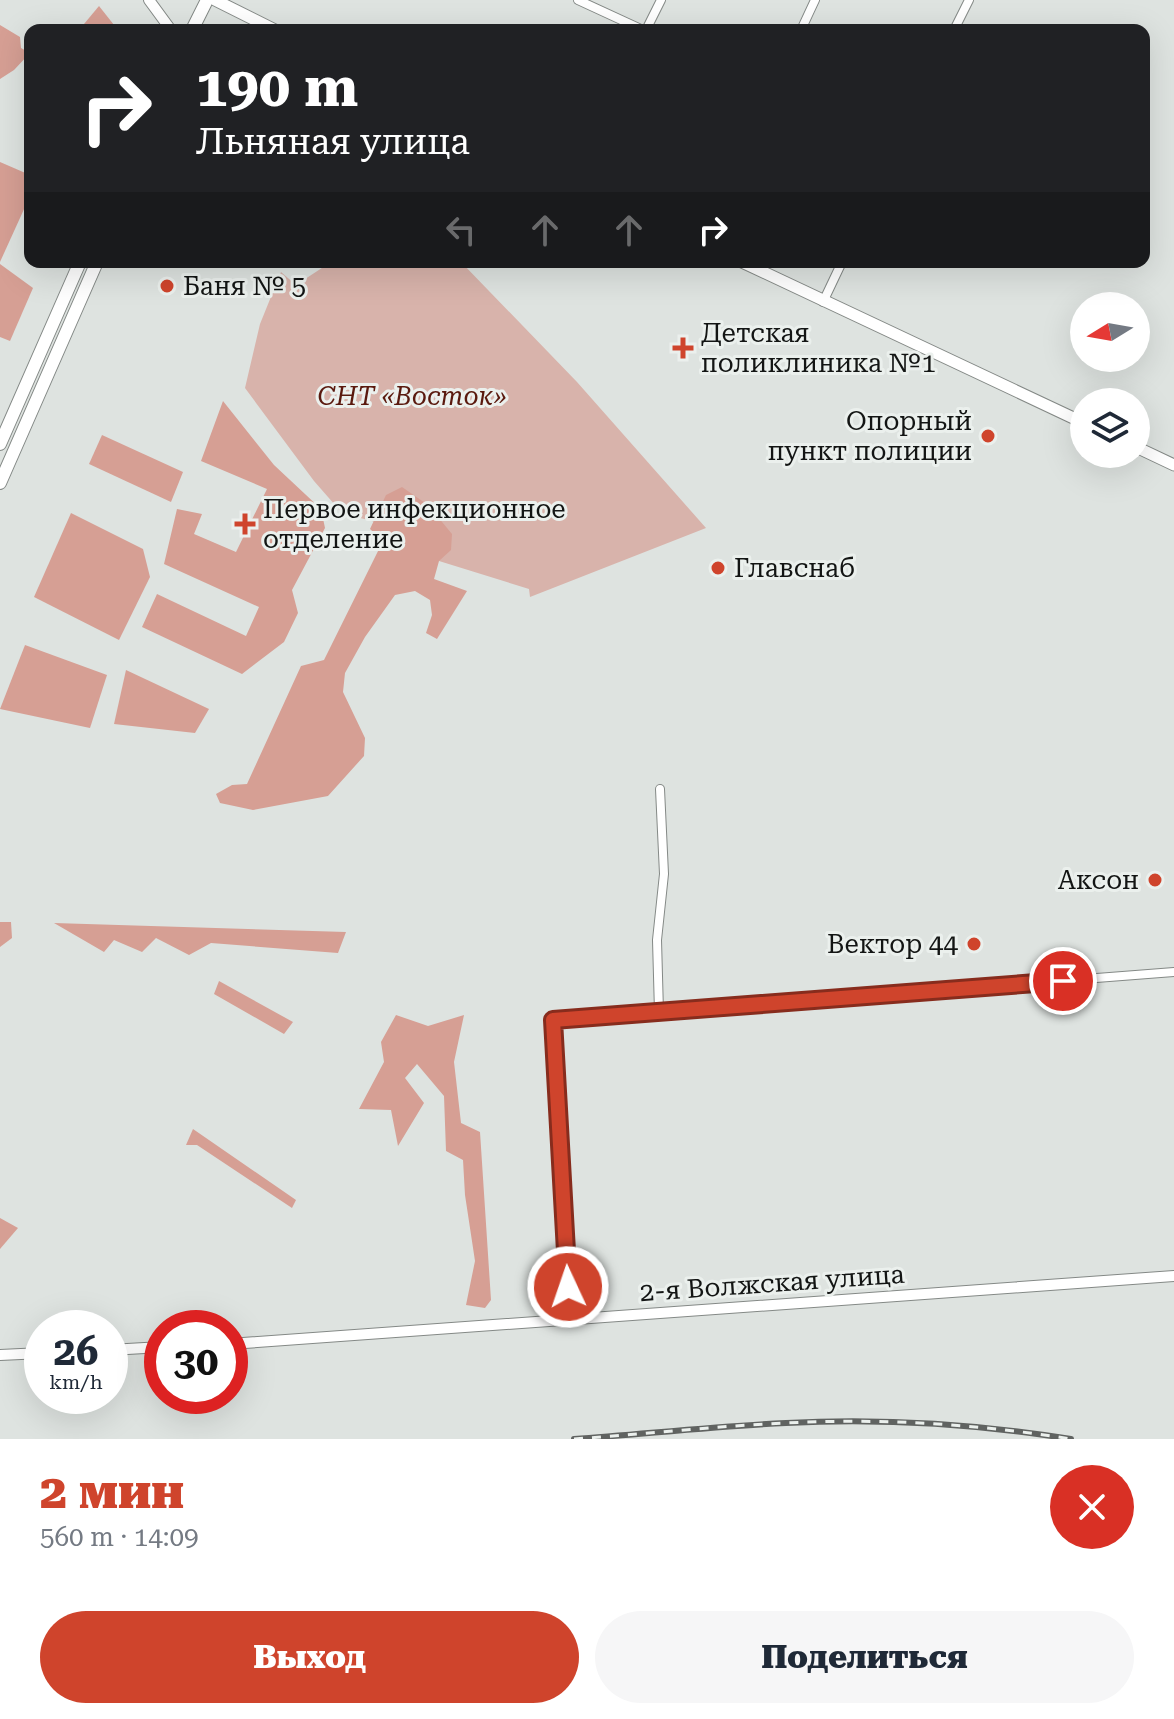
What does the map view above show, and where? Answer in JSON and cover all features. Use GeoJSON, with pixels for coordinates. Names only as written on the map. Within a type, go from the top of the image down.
{"type":"FeatureCollection","features":[{"type":"Feature","properties":{"kind":"main road"},"geometry":{"type":"LineString","coordinates":[[195,24],[207,0]]}},
{"type":"Feature","properties":{"kind":"main road"},"geometry":{"type":"LineString","coordinates":[[215,0],[263,24]]}},
{"type":"Feature","properties":{"kind":"main road"},"geometry":{"type":"LineString","coordinates":[[0,444],[77,268]]}},
{"type":"Feature","properties":{"kind":"main road"},"geometry":{"type":"LineString","coordinates":[[0,483],[94,268]]}},
{"type":"Feature","properties":{"kind":"main road"},"geometry":{"type":"LineString","coordinates":[[754,268],[1070,417]]}},
{"type":"Feature","properties":{"kind":"main road"},"geometry":{"type":"LineString","coordinates":[[1150,454],[1174,465]]}},
{"type":"Feature","properties":{"kind":"street"},"geometry":{"type":"LineString","coordinates":[[149,0],[167,24]]}},
{"type":"Feature","properties":{"kind":"street"},"geometry":{"type":"LineString","coordinates":[[578,0],[632,24]]}},
{"type":"Feature","properties":{"kind":"street"},"geometry":{"type":"LineString","coordinates":[[648,24],[661,0]]}},
{"type":"Feature","properties":{"kind":"street"},"geometry":{"type":"LineString","coordinates":[[804,24],[815,0]]}},
{"type":"Feature","properties":{"kind":"street"},"geometry":{"type":"LineString","coordinates":[[957,24],[969,0]]}},
{"type":"Feature","properties":{"kind":"street"},"geometry":{"type":"LineString","coordinates":[[823,302],[839,268]]}},
{"type":"Feature","properties":{"kind":"street"},"geometry":{"type":"LineString","coordinates":[[659,1012],[657,940],[664,874],[660,789]]}},
{"type":"Feature","properties":{"kind":"street"},"geometry":{"type":"LineString","coordinates":[[569,1319],[553,1020],[1174,972]]}},
{"type":"Feature","properties":{"kind":"street","name":"2-я Волжская улица"},"geometry":{"type":"LineString","coordinates":[[248,1343],[1174,1276]]}},
{"type":"Feature","properties":{"kind":"street"},"geometry":{"type":"LineString","coordinates":[[0,1355],[24,1354]]}},
{"type":"Feature","properties":{"kind":"green space","name":"СНТ «Восток»"},"geometry":{"type":"Polygon","coordinates":[[[322,268],[467,268],[577,382],[706,528],[530,597],[529,589],[439,561],[394,527],[342,513],[314,481],[245,388],[260,324],[281,272],[296,285],[322,268]]]}},
{"type":"Feature","properties":{"kind":"shaded area"},"geometry":{"type":"Polygon","coordinates":[[[99,6],[113,24],[84,24],[99,6]]]}},
{"type":"Feature","properties":{"kind":"shaded area"},"geometry":{"type":"Polygon","coordinates":[[[0,25],[20,37],[24,59],[0,79],[0,25]]]}},
{"type":"Feature","properties":{"kind":"shaded area"},"geometry":{"type":"Polygon","coordinates":[[[0,162],[24,172],[24,209],[0,262],[0,162]]]}},
{"type":"Feature","properties":{"kind":"shaded area"},"geometry":{"type":"Polygon","coordinates":[[[0,264],[33,288],[10,341],[0,337],[0,264]]]}},
{"type":"Feature","properties":{"kind":"shaded area"},"geometry":{"type":"Polygon","coordinates":[[[223,401],[274,465],[321,509],[325,528],[292,590],[298,613],[284,642],[242,674],[142,627],[157,594],[246,636],[259,607],[164,564],[177,509],[202,514],[194,534],[236,552],[267,489],[201,461],[223,401]]]}},
{"type":"Feature","properties":{"kind":"shaded area"},"geometry":{"type":"Polygon","coordinates":[[[102,435],[183,472],[171,502],[89,464],[102,435]]]}},
{"type":"Feature","properties":{"kind":"shaded area"},"geometry":{"type":"Polygon","coordinates":[[[402,487],[428,505],[452,534],[451,550],[439,561],[434,579],[467,591],[437,639],[426,633],[432,615],[430,600],[415,591],[395,595],[365,637],[345,673],[343,692],[365,738],[364,756],[328,796],[253,810],[220,803],[216,794],[232,785],[247,784],[301,666],[324,660],[383,541],[370,529],[386,495],[402,487]]]}},
{"type":"Feature","properties":{"kind":"shaded area"},"geometry":{"type":"Polygon","coordinates":[[[71,513],[143,549],[150,577],[119,640],[34,597],[71,513]]]}},
{"type":"Feature","properties":{"kind":"shaded area"},"geometry":{"type":"Polygon","coordinates":[[[25,645],[107,675],[90,728],[0,709],[25,645]]]}},
{"type":"Feature","properties":{"kind":"shaded area"},"geometry":{"type":"Polygon","coordinates":[[[126,670],[209,709],[195,733],[114,724],[126,670]]]}},
{"type":"Feature","properties":{"kind":"shaded area"},"geometry":{"type":"Polygon","coordinates":[[[0,922],[11,922],[12,938],[0,947],[0,922]]]}},
{"type":"Feature","properties":{"kind":"shaded area"},"geometry":{"type":"Polygon","coordinates":[[[54,923],[346,932],[338,953],[211,943],[189,955],[156,938],[142,952],[114,940],[104,952],[54,923]]]}},
{"type":"Feature","properties":{"kind":"shaded area"},"geometry":{"type":"Polygon","coordinates":[[[219,981],[293,1022],[284,1034],[214,994],[219,981]]]}},
{"type":"Feature","properties":{"kind":"shaded area"},"geometry":{"type":"Polygon","coordinates":[[[396,1015],[428,1026],[464,1015],[454,1062],[461,1123],[480,1132],[491,1300],[485,1308],[466,1305],[475,1261],[463,1160],[446,1151],[444,1096],[417,1064],[405,1078],[424,1103],[398,1146],[391,1110],[359,1109],[384,1062],[381,1042],[396,1015]]]}},
{"type":"Feature","properties":{"kind":"shaded area"},"geometry":{"type":"Polygon","coordinates":[[[193,1129],[296,1200],[292,1208],[197,1145],[186,1145],[193,1129]]]}},
{"type":"Feature","properties":{"kind":"shaded area"},"geometry":{"type":"Polygon","coordinates":[[[0,1218],[18,1228],[0,1249],[0,1218]]]}},
{"type":"Feature","properties":{"kind":"railway"},"geometry":{"type":"LineString","coordinates":[[574,1439],[760,1424],[858,1421],[965,1426],[1071,1439]]}},
{"type":"Feature","properties":{"kind":"place","name":"Баня № 5"},"geometry":{"type":"Point","coordinates":[167,286]}},
{"type":"Feature","properties":{"kind":"place","name":"Детская поликлиника №1"},"geometry":{"type":"Point","coordinates":[683,348]}},
{"type":"Feature","properties":{"kind":"place","name":"Опорный пункт полиции"},"geometry":{"type":"Point","coordinates":[988,436]}},
{"type":"Feature","properties":{"kind":"place","name":"Первое инфекционное отделение"},"geometry":{"type":"Point","coordinates":[245,524]}},
{"type":"Feature","properties":{"kind":"place","name":"Главснаб"},"geometry":{"type":"Point","coordinates":[718,568]}},
{"type":"Feature","properties":{"kind":"place","name":"Аксон"},"geometry":{"type":"Point","coordinates":[1155,880]}},
{"type":"Feature","properties":{"kind":"place","name":"Вектор 44"},"geometry":{"type":"Point","coordinates":[974,944]}},
{"type":"Feature","properties":{"kind":"route"},"geometry":{"type":"LineString","coordinates":[[568,1287],[553,1020],[1063,981]]}}]}
